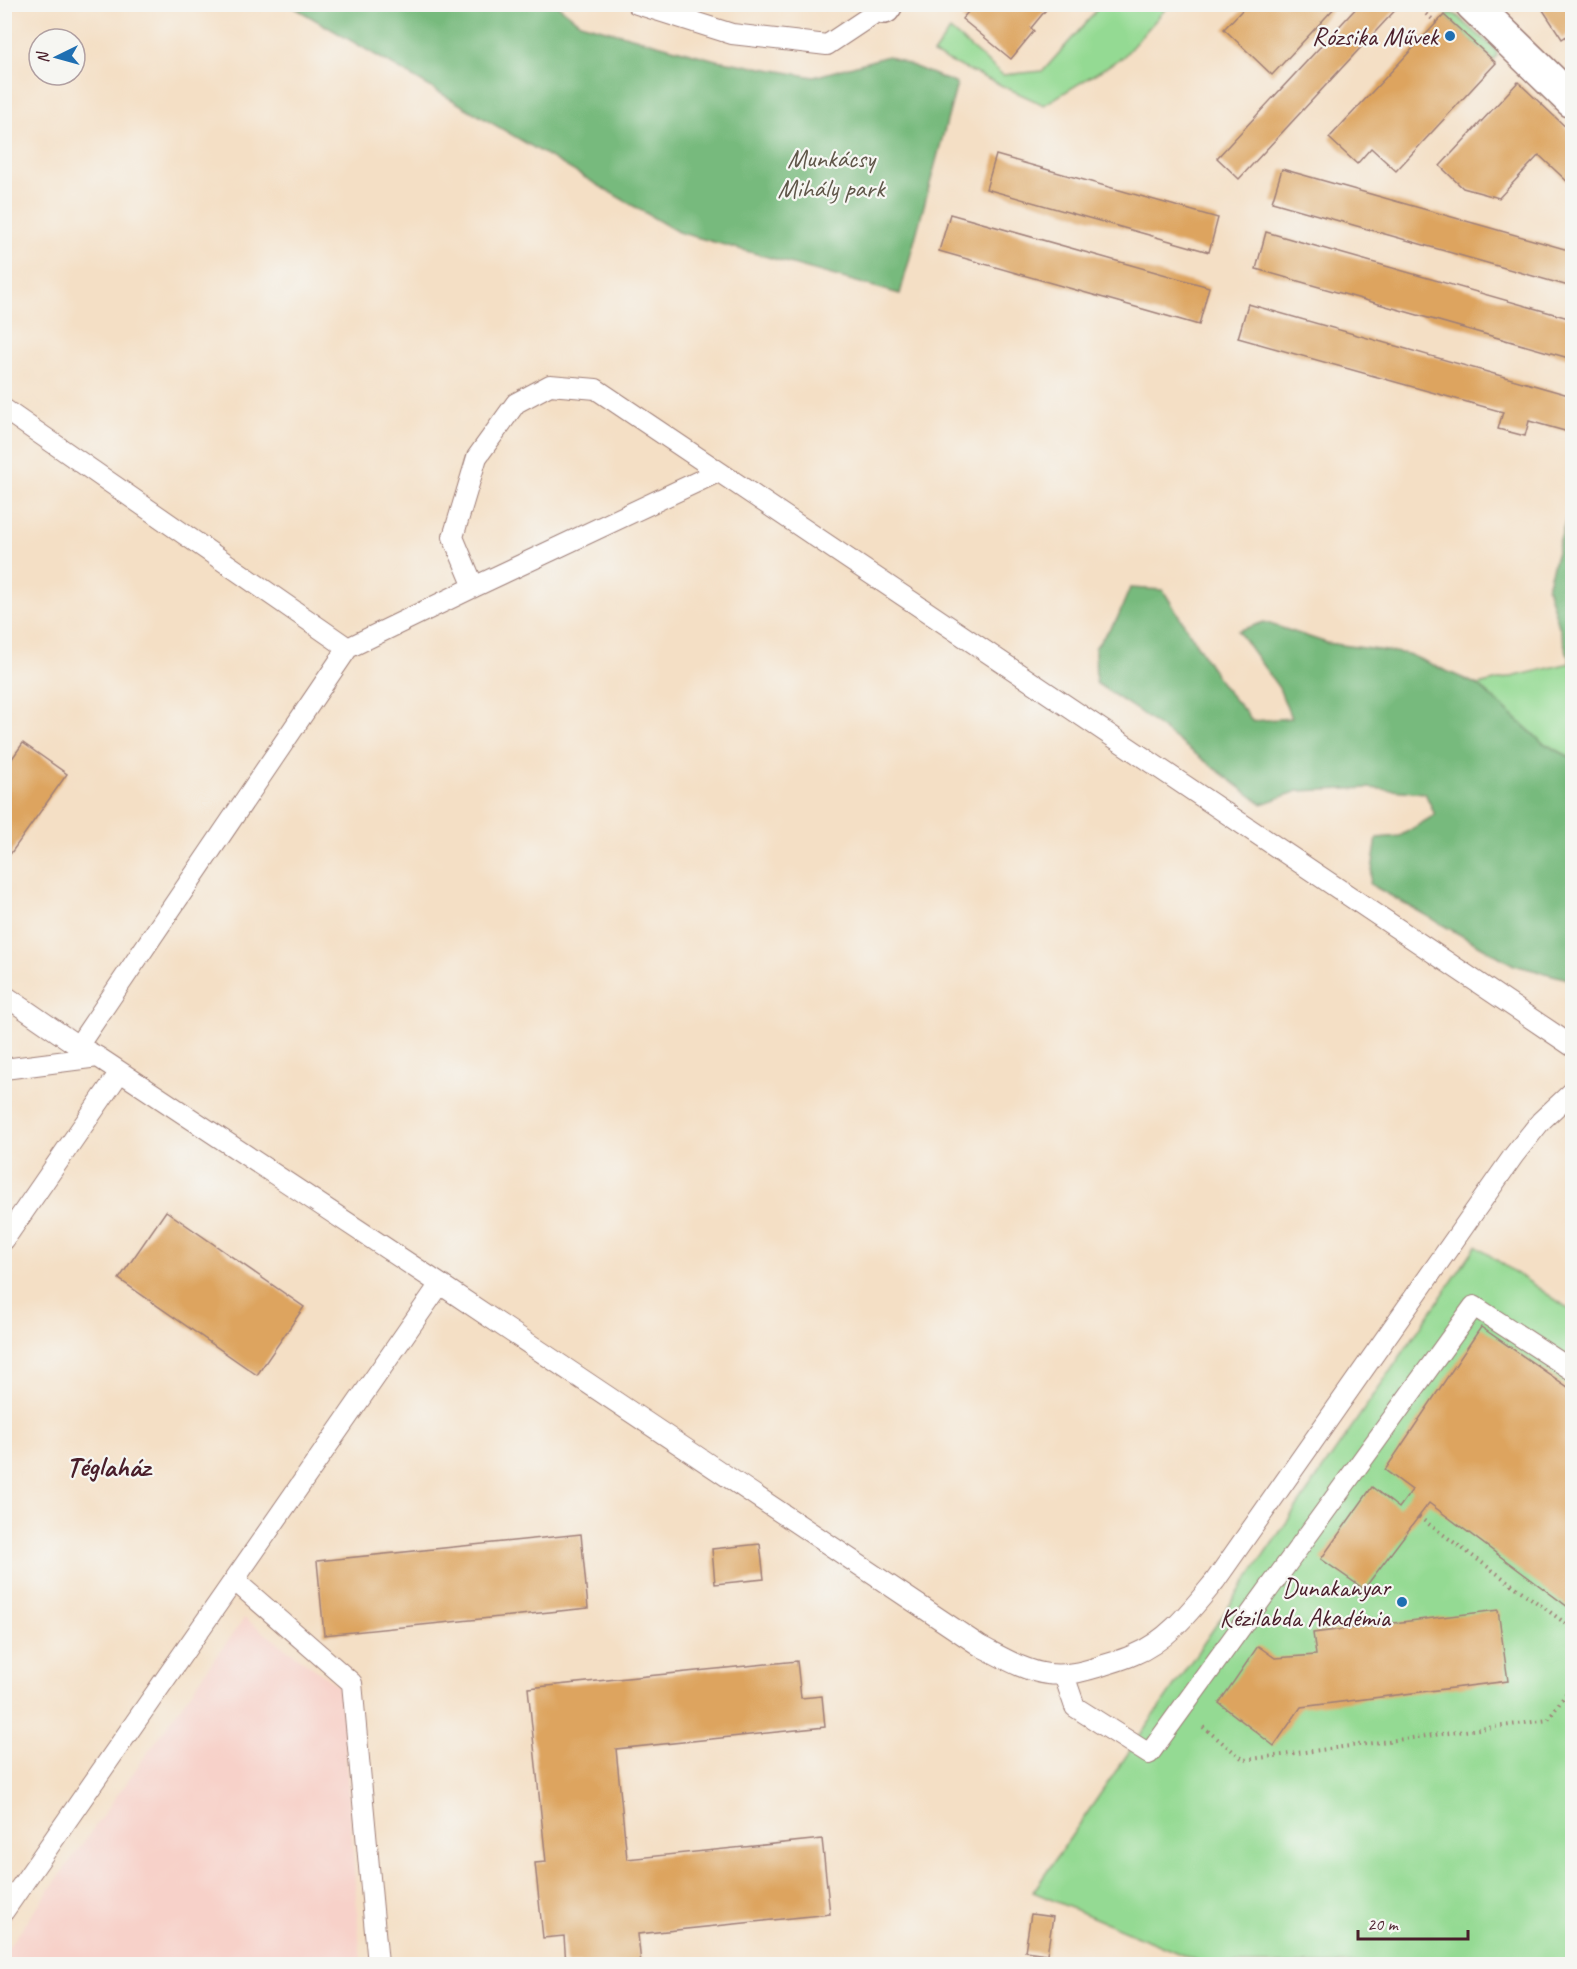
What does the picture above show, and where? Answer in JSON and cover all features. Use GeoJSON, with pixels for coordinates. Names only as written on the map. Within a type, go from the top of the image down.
{"type":"FeatureCollection","features":[{"type":"Feature","properties":{"kind":"street"},"geometry":{"type":"LineString","coordinates":[[1472,4],[1572,101]]}},
{"type":"Feature","properties":{"kind":"lane"},"geometry":{"type":"LineString","coordinates":[[637,4],[732,34],[828,45],[885,6]]}},
{"type":"Feature","properties":{"kind":"lane"},"geometry":{"type":"LineString","coordinates":[[474,587],[453,537],[477,457],[516,403],[549,385],[596,389],[1572,1046]]}},
{"type":"Feature","properties":{"kind":"lane"},"geometry":{"type":"LineString","coordinates":[[4,410],[348,648]]}},
{"type":"Feature","properties":{"kind":"lane"},"geometry":{"type":"LineString","coordinates":[[78,1046],[348,648],[718,472]]}},
{"type":"Feature","properties":{"kind":"lane"},"geometry":{"type":"LineString","coordinates":[[4,995],[980,1646],[1019,1667],[1046,1674],[1064,1675],[1080,1672],[1135,1654],[1153,1644],[1181,1622],[1215,1581],[1514,1155],[1541,1121],[1572,1092]]}},
{"type":"Feature","properties":{"kind":"lane"},"geometry":{"type":"LineString","coordinates":[[4,1069],[98,1057]]}},
{"type":"Feature","properties":{"kind":"lane"},"geometry":{"type":"LineString","coordinates":[[4,1240],[120,1072]]}},
{"type":"Feature","properties":{"kind":"lane"},"geometry":{"type":"LineString","coordinates":[[4,1911],[440,1284]]}},
{"type":"Feature","properties":{"kind":"lane"},"geometry":{"type":"LineString","coordinates":[[1064,1675],[1075,1707],[1149,1754],[1474,1306],[1572,1370]]}},
{"type":"Feature","properties":{"kind":"lane"},"geometry":{"type":"LineString","coordinates":[[234,1580],[352,1683],[378,1965]]}},
{"type":"Feature","properties":{"kind":"path"},"geometry":{"type":"LineString","coordinates":[[1426,14],[1437,23]]}},
{"type":"Feature","properties":{"kind":"path"},"geometry":{"type":"LineString","coordinates":[[1419,1517],[1572,1628]]}},
{"type":"Feature","properties":{"kind":"path"},"geometry":{"type":"LineString","coordinates":[[1181,1710],[1244,1760],[1548,1720],[1572,1685]]}},
{"type":"Feature","properties":{"kind":"shaded area"},"geometry":{"type":"Polygon","coordinates":[[[244,1618],[341,1688],[361,1964],[5,1964],[5,1952],[244,1618]]]}},
{"type":"Feature","properties":{"kind":"green space","name":"Munkácsy Mihály park"},"geometry":{"type":"Polygon","coordinates":[[[290,5],[557,5],[580,23],[716,60],[814,77],[888,56],[957,84],[900,294],[678,232],[290,5]]]}},
{"type":"Feature","properties":{"kind":"green space"},"geometry":{"type":"Polygon","coordinates":[[[1099,5],[1169,5],[1123,57],[1044,105],[933,54],[950,30],[1003,75],[1043,71],[1099,5]]]}},
{"type":"Feature","properties":{"kind":"green space"},"geometry":{"type":"Polygon","coordinates":[[[1449,13],[1456,15],[1496,50],[1497,56],[1494,61],[1446,17],[1449,13]]]}},
{"type":"Feature","properties":{"kind":"green space"},"geometry":{"type":"Polygon","coordinates":[[[1572,511],[1572,665],[1547,587],[1568,512],[1572,511]]]}},
{"type":"Feature","properties":{"kind":"green space"},"geometry":{"type":"Polygon","coordinates":[[[1130,588],[1163,590],[1222,685],[1253,721],[1291,718],[1279,688],[1238,631],[1264,622],[1327,643],[1408,654],[1478,685],[1543,743],[1572,758],[1572,980],[1514,965],[1370,884],[1377,838],[1400,836],[1435,815],[1425,793],[1369,788],[1298,791],[1262,804],[1137,710],[1096,683],[1095,648],[1117,619],[1130,588]]]}},
{"type":"Feature","properties":{"kind":"green space"},"geometry":{"type":"Polygon","coordinates":[[[1570,663],[1572,665],[1572,758],[1543,743],[1478,685],[1570,663]]]}},
{"type":"Feature","properties":{"kind":"green space","name":"Dunakanyar Kézilabda Akadémia"},"geometry":{"type":"Polygon","coordinates":[[[1476,1246],[1572,1311],[1572,1964],[1204,1964],[1033,1892],[1476,1246]]]}},
{"type":"Feature","properties":{"kind":"building"},"geometry":{"type":"Polygon","coordinates":[[[1248,4],[1338,4],[1272,75],[1224,29],[1248,4]]]}},
{"type":"Feature","properties":{"kind":"building"},"geometry":{"type":"Polygon","coordinates":[[[1360,4],[1401,4],[1239,179],[1217,158],[1360,4]]]}},
{"type":"Feature","properties":{"kind":"building"},"geometry":{"type":"Polygon","coordinates":[[[1539,4],[1572,4],[1572,32],[1562,39],[1539,4]]]}},
{"type":"Feature","properties":{"kind":"building"},"geometry":{"type":"Polygon","coordinates":[[[974,5],[1050,5],[1031,28],[1034,31],[1011,59],[962,19],[974,5]]]}},
{"type":"Feature","properties":{"kind":"building"},"geometry":{"type":"Polygon","coordinates":[[[1444,15],[1496,63],[1396,171],[1371,148],[1357,164],[1329,138],[1444,15]]]}},
{"type":"Feature","properties":{"kind":"building"},"geometry":{"type":"Polygon","coordinates":[[[1518,82],[1572,133],[1572,186],[1539,155],[1499,198],[1463,188],[1440,166],[1518,82]]]}},
{"type":"Feature","properties":{"kind":"building"},"geometry":{"type":"Polygon","coordinates":[[[996,155],[1218,218],[1209,252],[986,189],[996,155]]]}},
{"type":"Feature","properties":{"kind":"building"},"geometry":{"type":"Polygon","coordinates":[[[1282,169],[1572,251],[1572,287],[1272,202],[1282,169]]]}},
{"type":"Feature","properties":{"kind":"building"},"geometry":{"type":"Polygon","coordinates":[[[950,214],[1209,287],[1199,325],[939,251],[950,214]]]}},
{"type":"Feature","properties":{"kind":"building"},"geometry":{"type":"Polygon","coordinates":[[[1266,232],[1572,319],[1572,359],[1256,269],[1266,232]]]}},
{"type":"Feature","properties":{"kind":"building"},"geometry":{"type":"Polygon","coordinates":[[[1248,304],[1572,396],[1572,433],[1529,421],[1525,436],[1498,429],[1503,412],[1238,338],[1248,304]]]}},
{"type":"Feature","properties":{"kind":"building"},"geometry":{"type":"Polygon","coordinates":[[[23,743],[67,774],[4,863],[4,770],[23,743]]]}},
{"type":"Feature","properties":{"kind":"building"},"geometry":{"type":"Polygon","coordinates":[[[166,1211],[304,1307],[257,1375],[119,1279],[166,1211]]]}},
{"type":"Feature","properties":{"kind":"building"},"geometry":{"type":"Polygon","coordinates":[[[1481,1327],[1572,1390],[1572,1610],[1429,1503],[1364,1589],[1321,1559],[1372,1487],[1399,1508],[1412,1490],[1385,1470],[1481,1327]]]}},
{"type":"Feature","properties":{"kind":"building"},"geometry":{"type":"Polygon","coordinates":[[[581,1534],[588,1608],[324,1635],[317,1561],[581,1534]]]}},
{"type":"Feature","properties":{"kind":"building"},"geometry":{"type":"Polygon","coordinates":[[[760,1544],[764,1579],[715,1584],[712,1549],[760,1544]]]}},
{"type":"Feature","properties":{"kind":"building"},"geometry":{"type":"Polygon","coordinates":[[[1498,1610],[1508,1681],[1301,1707],[1274,1746],[1219,1703],[1258,1646],[1275,1658],[1316,1655],[1313,1633],[1498,1610]]]}},
{"type":"Feature","properties":{"kind":"building"},"geometry":{"type":"Polygon","coordinates":[[[797,1661],[801,1698],[822,1696],[825,1727],[616,1749],[627,1859],[822,1839],[830,1914],[638,1934],[641,1964],[566,1964],[564,1936],[543,1938],[535,1863],[546,1862],[528,1688],[797,1661]]]}},
{"type":"Feature","properties":{"kind":"building"},"geometry":{"type":"Polygon","coordinates":[[[1031,1914],[1053,1917],[1047,1954],[1025,1951],[1031,1914]]]}},
{"type":"Feature","properties":{"kind":"place","name":"Rózsika Művek"},"geometry":{"type":"Point","coordinates":[1450,36]}},
{"type":"Feature","properties":{"kind":"place","name":"Dunakanyar Kézilabda Akadémia"},"geometry":{"type":"Point","coordinates":[1402,1602]}},
{"type":"Feature","properties":{"kind":"district","name":"Téglaház"},"geometry":{"type":"Point","coordinates":[108,1466]}}]}
